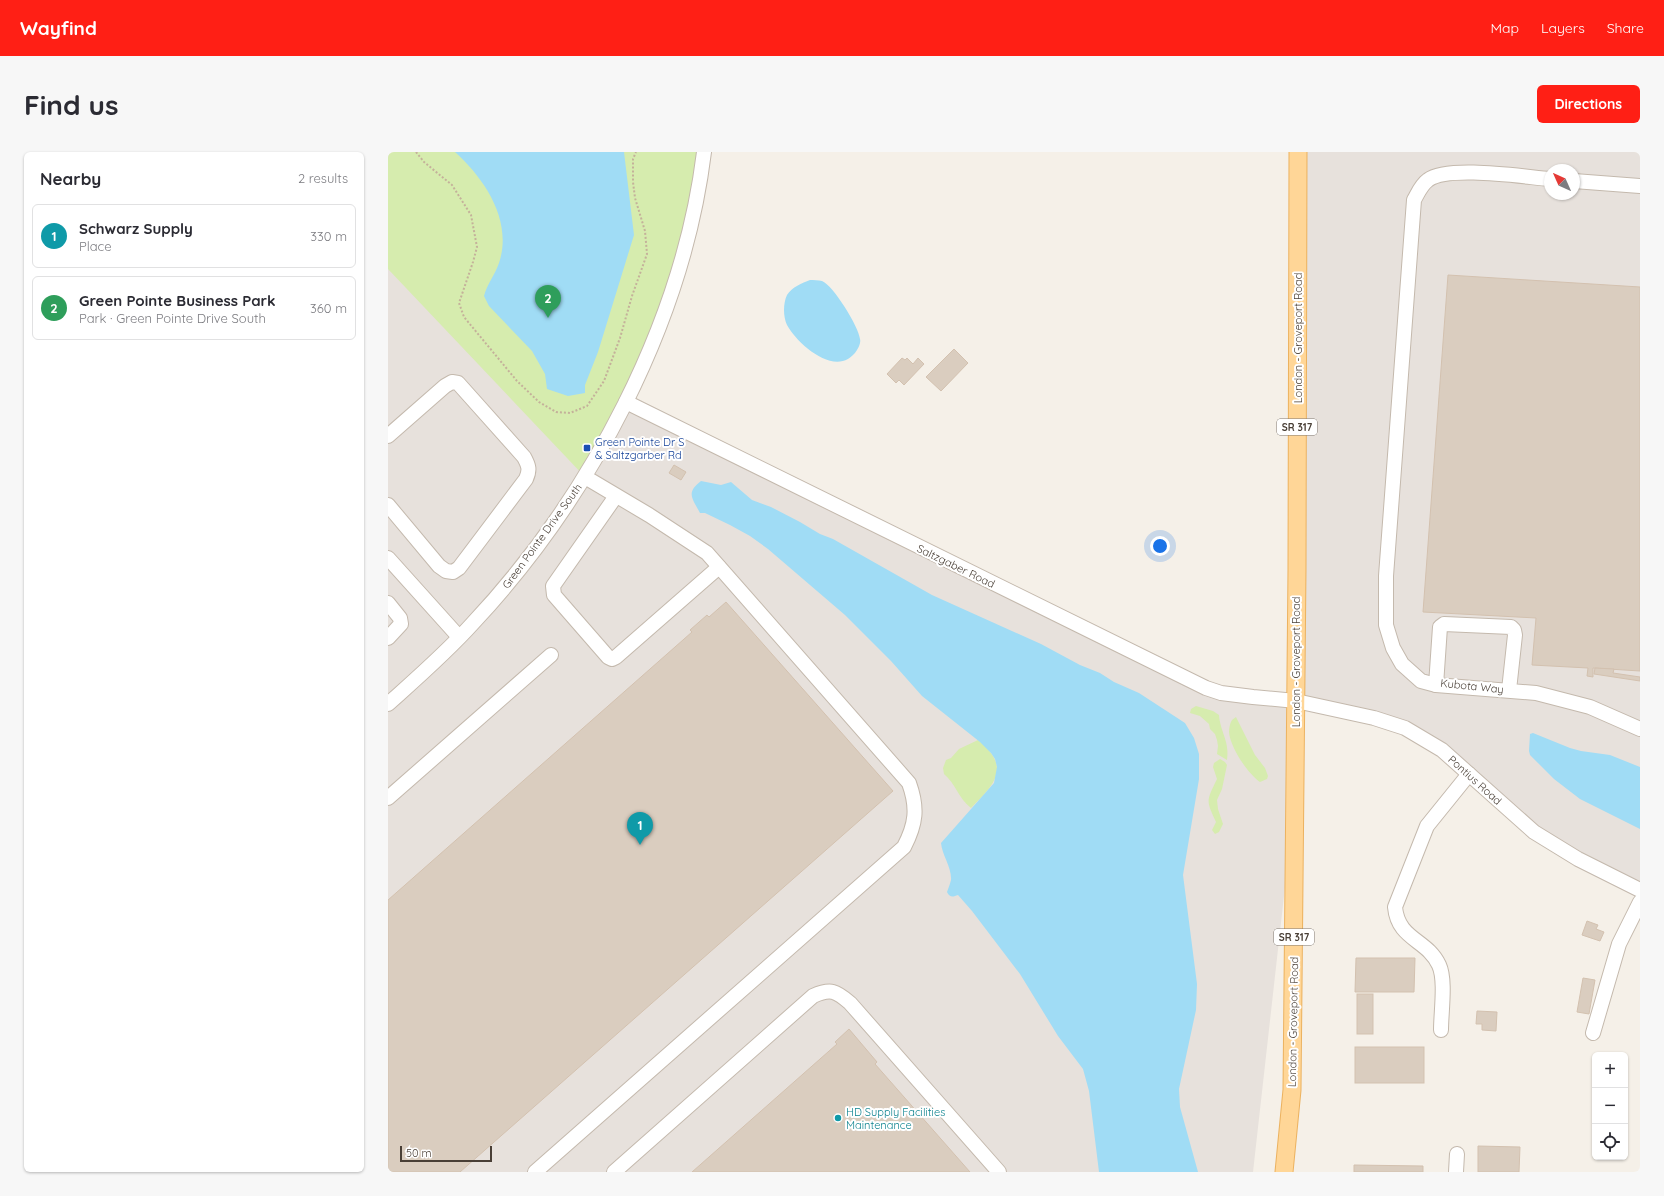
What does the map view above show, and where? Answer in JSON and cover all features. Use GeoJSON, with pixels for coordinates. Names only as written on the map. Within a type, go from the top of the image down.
{"type":"FeatureCollection","features":[{"type":"Feature","properties":{"kind":"main road","name":"London - Groveport Road"},"geometry":{"type":"LineString","coordinates":[[1284,1172],[1292,1090],[1296,701],[1298,152]]}},
{"type":"Feature","properties":{"kind":"street","name":"Green Pointe Drive South"},"geometry":{"type":"LineString","coordinates":[[388,704],[474,623],[524,564],[565,509],[585,477],[626,402],[647,354],[675,281],[692,226],[704,152]]}},
{"type":"Feature","properties":{"kind":"street"},"geometry":{"type":"LineString","coordinates":[[1436,685],[1421,681],[1402,664],[1393,648],[1386,626],[1387,568],[1414,200],[1420,188],[1428,180],[1440,174],[1468,173],[1544,179]]}},
{"type":"Feature","properties":{"kind":"street"},"geometry":{"type":"LineString","coordinates":[[1580,181],[1640,186]]}},
{"type":"Feature","properties":{"kind":"street"},"geometry":{"type":"LineString","coordinates":[[388,436],[445,386],[452,382],[458,383],[524,457],[530,472],[459,568],[453,572],[446,571],[440,566],[388,505]]}},
{"type":"Feature","properties":{"kind":"street","name":"Saltzgaber Road"},"geometry":{"type":"LineString","coordinates":[[626,402],[1201,686],[1221,692],[1296,701]]}},
{"type":"Feature","properties":{"kind":"street"},"geometry":{"type":"LineString","coordinates":[[535,1172],[904,847],[910,835],[914,820],[915,804],[909,784],[707,553],[585,477]]}},
{"type":"Feature","properties":{"kind":"street"},"geometry":{"type":"LineString","coordinates":[[616,496],[553,586],[554,595],[608,657],[612,659],[616,657],[719,567]]}},
{"type":"Feature","properties":{"kind":"street"},"geometry":{"type":"LineString","coordinates":[[388,558],[459,637]]}},
{"type":"Feature","properties":{"kind":"street"},"geometry":{"type":"LineString","coordinates":[[388,603],[400,618],[401,624],[388,638]]}},
{"type":"Feature","properties":{"kind":"street","name":"Kubota Way"},"geometry":{"type":"LineString","coordinates":[[1509,690],[1515,634],[1511,627],[1444,624],[1440,627],[1436,685],[1536,693],[1590,706],[1640,729]]}},
{"type":"Feature","properties":{"kind":"street"},"geometry":{"type":"LineString","coordinates":[[388,798],[551,655]]}},
{"type":"Feature","properties":{"kind":"street","name":"Pontius Road"},"geometry":{"type":"LineString","coordinates":[[1296,701],[1374,718],[1405,728],[1442,750],[1534,832],[1578,859],[1640,890]]}},
{"type":"Feature","properties":{"kind":"street"},"geometry":{"type":"LineString","coordinates":[[1440,1030],[1442,981],[1440,966],[1433,954],[1410,937],[1401,926],[1396,916],[1395,907],[1427,826],[1469,774]]}},
{"type":"Feature","properties":{"kind":"street"},"geometry":{"type":"LineString","coordinates":[[1594,1033],[1619,944],[1640,902]]}},
{"type":"Feature","properties":{"kind":"street"},"geometry":{"type":"LineString","coordinates":[[614,1172],[813,996],[825,991],[839,994],[850,1003],[999,1172]]}},
{"type":"Feature","properties":{"kind":"street"},"geometry":{"type":"LineString","coordinates":[[1456,1172],[1457,1154]]}},
{"type":"Feature","properties":{"kind":"path"},"geometry":{"type":"LineString","coordinates":[[416,152],[424,162],[452,185],[471,215],[477,247],[459,302],[464,318],[518,381],[539,402],[556,412],[570,413],[586,406],[604,381],[620,338],[632,296],[647,254],[645,231],[635,198],[633,182],[633,159],[636,152]]}},
{"type":"Feature","properties":{"kind":"shaded area"},"geometry":{"type":"Polygon","coordinates":[[[388,152],[626,401],[1192,681],[1296,701],[1296,789],[1253,1172],[388,1172],[388,152]]]}},
{"type":"Feature","properties":{"kind":"shaded area"},"geometry":{"type":"Polygon","coordinates":[[[1298,152],[1640,152],[1640,890],[1578,859],[1423,738],[1296,701],[1298,152]]]}},
{"type":"Feature","properties":{"kind":"green space"},"geometry":{"type":"Polygon","coordinates":[[[388,152],[704,152],[675,281],[585,477],[388,269],[388,152]]]}},
{"type":"Feature","properties":{"kind":"green space"},"geometry":{"type":"Polygon","coordinates":[[[1196,706],[1213,711],[1219,715],[1226,742],[1228,754],[1227,760],[1217,754],[1217,740],[1215,734],[1210,729],[1209,724],[1200,716],[1190,713],[1191,709],[1196,706]]]}},
{"type":"Feature","properties":{"kind":"green space"},"geometry":{"type":"Polygon","coordinates":[[[1236,717],[1255,755],[1265,768],[1268,776],[1267,779],[1260,782],[1255,778],[1245,767],[1236,752],[1229,732],[1231,721],[1236,717]]]}},
{"type":"Feature","properties":{"kind":"green space"},"geometry":{"type":"Polygon","coordinates":[[[978,740],[994,758],[997,767],[993,783],[971,808],[963,800],[944,774],[943,768],[946,760],[951,758],[959,749],[978,740]]]}},
{"type":"Feature","properties":{"kind":"green space"},"geometry":{"type":"Polygon","coordinates":[[[1220,759],[1227,765],[1222,789],[1217,800],[1218,809],[1223,824],[1219,832],[1215,834],[1212,830],[1216,822],[1210,809],[1209,797],[1217,779],[1213,767],[1214,763],[1220,759]]]}},
{"type":"Feature","properties":{"kind":"water"},"geometry":{"type":"Polygon","coordinates":[[[455,152],[624,152],[634,235],[598,352],[585,385],[585,393],[568,396],[547,389],[545,374],[532,351],[489,306],[484,296],[499,263],[502,247],[502,232],[499,217],[494,202],[486,188],[455,152]]]}},
{"type":"Feature","properties":{"kind":"water"},"geometry":{"type":"Polygon","coordinates":[[[810,280],[822,281],[827,284],[845,307],[859,333],[860,343],[857,350],[849,358],[840,362],[829,361],[809,350],[792,333],[787,325],[784,310],[787,295],[794,288],[810,280]]]}},
{"type":"Feature","properties":{"kind":"water"},"geometry":{"type":"Polygon","coordinates":[[[701,481],[721,485],[731,482],[752,500],[771,507],[820,534],[833,539],[932,595],[1041,644],[1080,665],[1100,673],[1114,682],[1139,693],[1185,723],[1194,738],[1199,754],[1199,779],[1183,875],[1197,984],[1196,1010],[1179,1089],[1180,1107],[1198,1172],[1099,1172],[1089,1091],[1083,1069],[1058,1036],[1020,974],[972,911],[958,895],[952,896],[947,892],[951,875],[941,843],[994,783],[997,767],[995,759],[980,742],[922,696],[891,661],[845,615],[768,549],[750,536],[730,525],[705,513],[700,513],[693,500],[692,493],[696,485],[701,481]]]}},
{"type":"Feature","properties":{"kind":"water"},"geometry":{"type":"Polygon","coordinates":[[[1533,733],[1570,748],[1610,755],[1640,767],[1640,829],[1580,799],[1554,779],[1530,755],[1530,734],[1533,733]]]}},
{"type":"Feature","properties":{"kind":"building"},"geometry":{"type":"Polygon","coordinates":[[[1448,275],[1640,287],[1640,671],[1593,668],[1593,677],[1587,676],[1588,668],[1532,665],[1536,618],[1423,612],[1448,275]]]}},
{"type":"Feature","properties":{"kind":"building"},"geometry":{"type":"Polygon","coordinates":[[[954,349],[968,363],[941,391],[926,377],[954,349]]]}},
{"type":"Feature","properties":{"kind":"building"},"geometry":{"type":"Polygon","coordinates":[[[902,358],[905,360],[907,358],[913,364],[918,358],[924,364],[904,385],[899,380],[896,383],[887,374],[902,358]]]}},
{"type":"Feature","properties":{"kind":"building"},"geometry":{"type":"Polygon","coordinates":[[[674,465],[686,472],[681,480],[669,473],[674,465]]]}},
{"type":"Feature","properties":{"kind":"building"},"geometry":{"type":"Polygon","coordinates":[[[726,602],[893,791],[460,1172],[388,1172],[388,900],[692,632],[690,630],[707,615],[709,617],[726,602]]]}},
{"type":"Feature","properties":{"kind":"building"},"geometry":{"type":"Polygon","coordinates":[[[1595,668],[1614,669],[1613,673],[1640,677],[1640,681],[1594,674],[1595,668]]]}},
{"type":"Feature","properties":{"kind":"building"},"geometry":{"type":"Polygon","coordinates":[[[1587,921],[1598,925],[1596,929],[1604,932],[1600,941],[1582,935],[1587,921]]]}},
{"type":"Feature","properties":{"kind":"building"},"geometry":{"type":"Polygon","coordinates":[[[1356,958],[1415,958],[1414,992],[1355,992],[1356,958]]]}},
{"type":"Feature","properties":{"kind":"building"},"geometry":{"type":"Polygon","coordinates":[[[1583,978],[1595,980],[1589,1014],[1577,1012],[1583,978]]]}},
{"type":"Feature","properties":{"kind":"building"},"geometry":{"type":"Polygon","coordinates":[[[1357,994],[1373,994],[1373,1034],[1357,1034],[1357,994]]]}},
{"type":"Feature","properties":{"kind":"building"},"geometry":{"type":"Polygon","coordinates":[[[1477,1011],[1497,1012],[1496,1031],[1482,1030],[1482,1024],[1476,1024],[1477,1011]]]}},
{"type":"Feature","properties":{"kind":"building","name":"HD Supply Facilities Maintenance"},"geometry":{"type":"Polygon","coordinates":[[[849,1029],[877,1062],[875,1064],[970,1172],[692,1172],[837,1044],[835,1042],[849,1029]]]}},
{"type":"Feature","properties":{"kind":"building"},"geometry":{"type":"Polygon","coordinates":[[[1355,1047],[1424,1047],[1424,1083],[1355,1083],[1355,1047]]]}},
{"type":"Feature","properties":{"kind":"building"},"geometry":{"type":"Polygon","coordinates":[[[1478,1146],[1520,1147],[1519,1172],[1478,1172],[1478,1146]]]}},
{"type":"Feature","properties":{"kind":"building"},"geometry":{"type":"Polygon","coordinates":[[[1354,1165],[1423,1166],[1423,1172],[1354,1172],[1354,1165]]]}},
{"type":"Feature","properties":{"kind":"place","name":"Green Pointe Business Park"},"geometry":{"type":"Point","coordinates":[548,318]}},
{"type":"Feature","properties":{"kind":"place","name":"Green Pointe Dr S & Saltzgarber Rd"},"geometry":{"type":"Point","coordinates":[587,448]}},
{"type":"Feature","properties":{"kind":"place","name":"Schwarz Supply"},"geometry":{"type":"Point","coordinates":[640,845]}},
{"type":"Feature","properties":{"kind":"place","name":"HD Supply Facilities Maintenance"},"geometry":{"type":"Point","coordinates":[838,1118]}}]}
